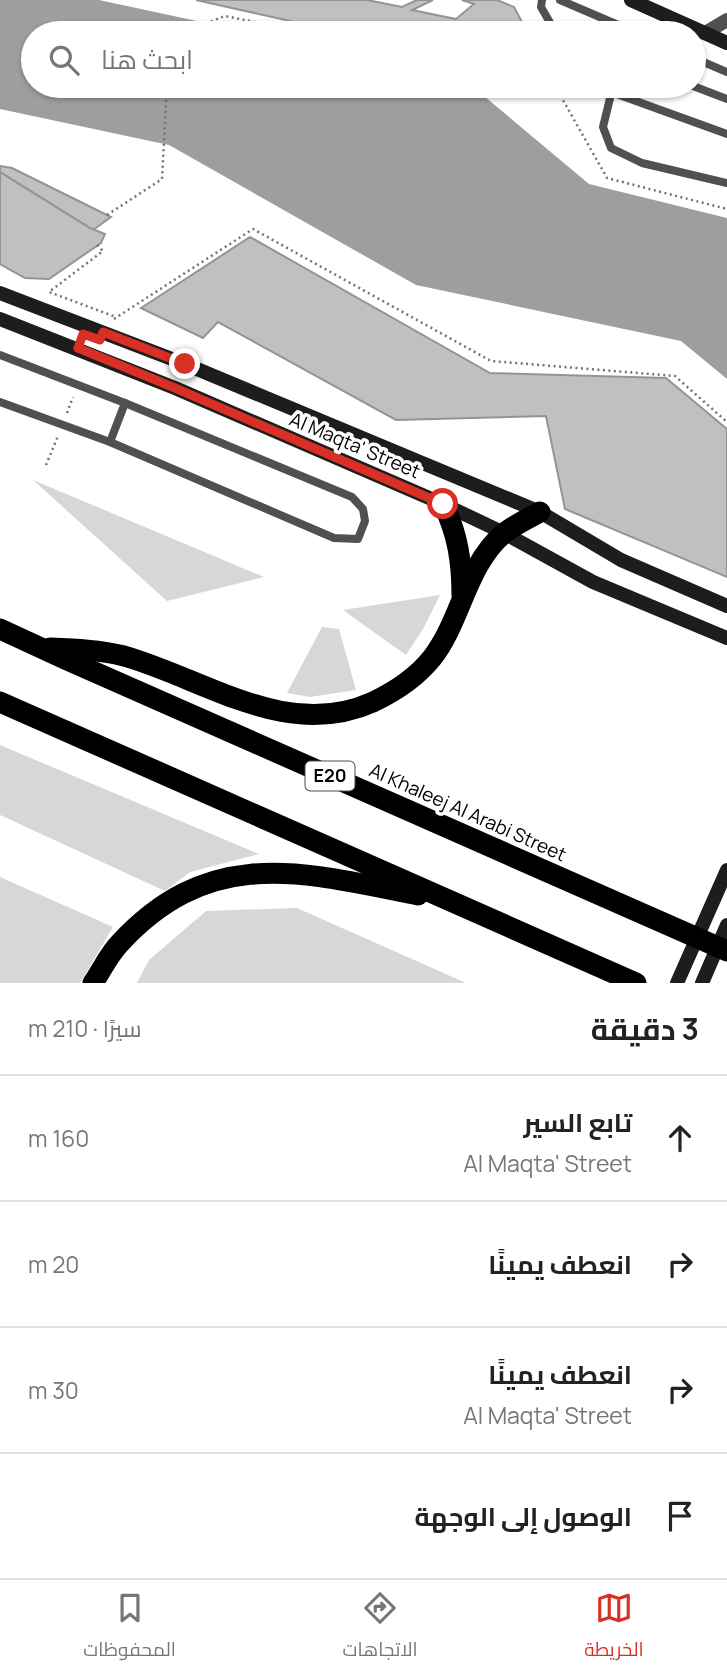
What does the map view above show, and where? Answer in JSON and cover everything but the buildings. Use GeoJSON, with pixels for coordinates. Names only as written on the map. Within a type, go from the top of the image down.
{"type":"FeatureCollection","features":[{"type":"Feature","properties":{"kind":"highway"},"geometry":{"type":"LineString","coordinates":[[443,504],[454,526],[460,549],[463,599]]}},
{"type":"Feature","properties":{"kind":"highway"},"geometry":{"type":"LineString","coordinates":[[41,648],[96,650],[124,656],[262,708],[295,714],[329,714],[362,706],[393,692],[420,672],[441,646],[482,560],[504,533],[540,512]]}},
{"type":"Feature","properties":{"kind":"highway","name":"Al Khaleej Al Arabi Street"},"geometry":{"type":"LineString","coordinates":[[0,629],[727,951]]}},
{"type":"Feature","properties":{"kind":"highway"},"geometry":{"type":"LineString","coordinates":[[0,702],[636,983]]}},
{"type":"Feature","properties":{"kind":"highway"},"geometry":{"type":"LineString","coordinates":[[93,983],[118,944],[162,905],[204,884],[243,873],[312,874],[457,903]]}},
{"type":"Feature","properties":{"kind":"street"},"geometry":{"type":"LineString","coordinates":[[631,0],[678,21]]}},
{"type":"Feature","properties":{"kind":"street"},"geometry":{"type":"LineString","coordinates":[[706,32],[727,20]]}},
{"type":"Feature","properties":{"kind":"street"},"geometry":{"type":"LineString","coordinates":[[706,33],[727,43]]}},
{"type":"Feature","properties":{"kind":"street","name":"Al Maqta' Street"},"geometry":{"type":"LineString","coordinates":[[0,293],[210,374],[540,512],[621,560],[727,606]]}},
{"type":"Feature","properties":{"kind":"street","name":"Al Maqta' Street"},"geometry":{"type":"LineString","coordinates":[[0,319],[175,388],[443,504],[504,533],[593,582],[727,638]]}},
{"type":"Feature","properties":{"kind":"street"},"geometry":{"type":"LineString","coordinates":[[677,983],[727,870]]}},
{"type":"Feature","properties":{"kind":"street"},"geometry":{"type":"LineString","coordinates":[[702,983],[727,925]]}},
{"type":"Feature","properties":{"kind":"lane"},"geometry":{"type":"LineString","coordinates":[[542,0],[541,7],[549,21]]}},
{"type":"Feature","properties":{"kind":"lane"},"geometry":{"type":"LineString","coordinates":[[560,0],[607,21]]}},
{"type":"Feature","properties":{"kind":"lane"},"geometry":{"type":"LineString","coordinates":[[706,63],[727,72]]}},
{"type":"Feature","properties":{"kind":"lane"},"geometry":{"type":"LineString","coordinates":[[706,91],[727,99]]}},
{"type":"Feature","properties":{"kind":"lane"},"geometry":{"type":"LineString","coordinates":[[610,98],[603,127],[611,148],[642,163],[727,183]]}},
{"type":"Feature","properties":{"kind":"lane"},"geometry":{"type":"LineString","coordinates":[[635,98],[727,134]]}},
{"type":"Feature","properties":{"kind":"lane"},"geometry":{"type":"LineString","coordinates":[[0,355],[125,403],[352,497],[363,509],[363,528],[358,539],[334,538],[110,442],[0,402]]}},
{"type":"Feature","properties":{"kind":"lane"},"geometry":{"type":"LineString","coordinates":[[110,442],[125,403]]}},
{"type":"Feature","properties":{"kind":"path"},"geometry":{"type":"LineString","coordinates":[[212,21],[225,16],[250,21]]}},
{"type":"Feature","properties":{"kind":"path"},"geometry":{"type":"LineString","coordinates":[[107,215],[162,179],[166,98]]}},
{"type":"Feature","properties":{"kind":"path"},"geometry":{"type":"LineString","coordinates":[[103,332],[116,317],[253,229],[491,361],[675,376],[727,422]]}},
{"type":"Feature","properties":{"kind":"path"},"geometry":{"type":"LineString","coordinates":[[97,246],[103,251],[49,292],[116,317]]}},
{"type":"Feature","properties":{"kind":"path"},"geometry":{"type":"LineString","coordinates":[[46,465],[78,385]]}},
{"type":"Feature","properties":{"kind":"shaded area"},"geometry":{"type":"Polygon","coordinates":[[[0,0],[99,0],[197,21],[21,21],[21,98],[486,98],[589,184],[727,218],[727,379],[681,341],[416,285],[169,145],[0,109],[0,0]]]}},
{"type":"Feature","properties":{"kind":"shaded area"},"geometry":{"type":"Polygon","coordinates":[[[33,480],[264,577],[167,601],[33,480]]]}},
{"type":"Feature","properties":{"kind":"shaded area"},"geometry":{"type":"Polygon","coordinates":[[[440,595],[406,655],[343,610],[440,595]]]}},
{"type":"Feature","properties":{"kind":"shaded area"},"geometry":{"type":"Polygon","coordinates":[[[322,627],[339,629],[356,690],[310,697],[287,693],[322,627]]]}},
{"type":"Feature","properties":{"kind":"shaded area"},"geometry":{"type":"Polygon","coordinates":[[[0,745],[259,854],[190,872],[165,891],[0,815],[0,745]]]}},
{"type":"Feature","properties":{"kind":"shaded area"},"geometry":{"type":"Polygon","coordinates":[[[0,877],[113,927],[80,983],[0,983],[0,877]]]}},
{"type":"Feature","properties":{"kind":"shaded area"},"geometry":{"type":"Polygon","coordinates":[[[297,908],[466,983],[137,983],[149,960],[206,911],[297,908]]]}},
{"type":"Feature","properties":{"kind":"route"},"geometry":{"type":"LineString","coordinates":[[185,364],[103,332],[100,340],[83,334],[78,348],[443,504]]}}]}
